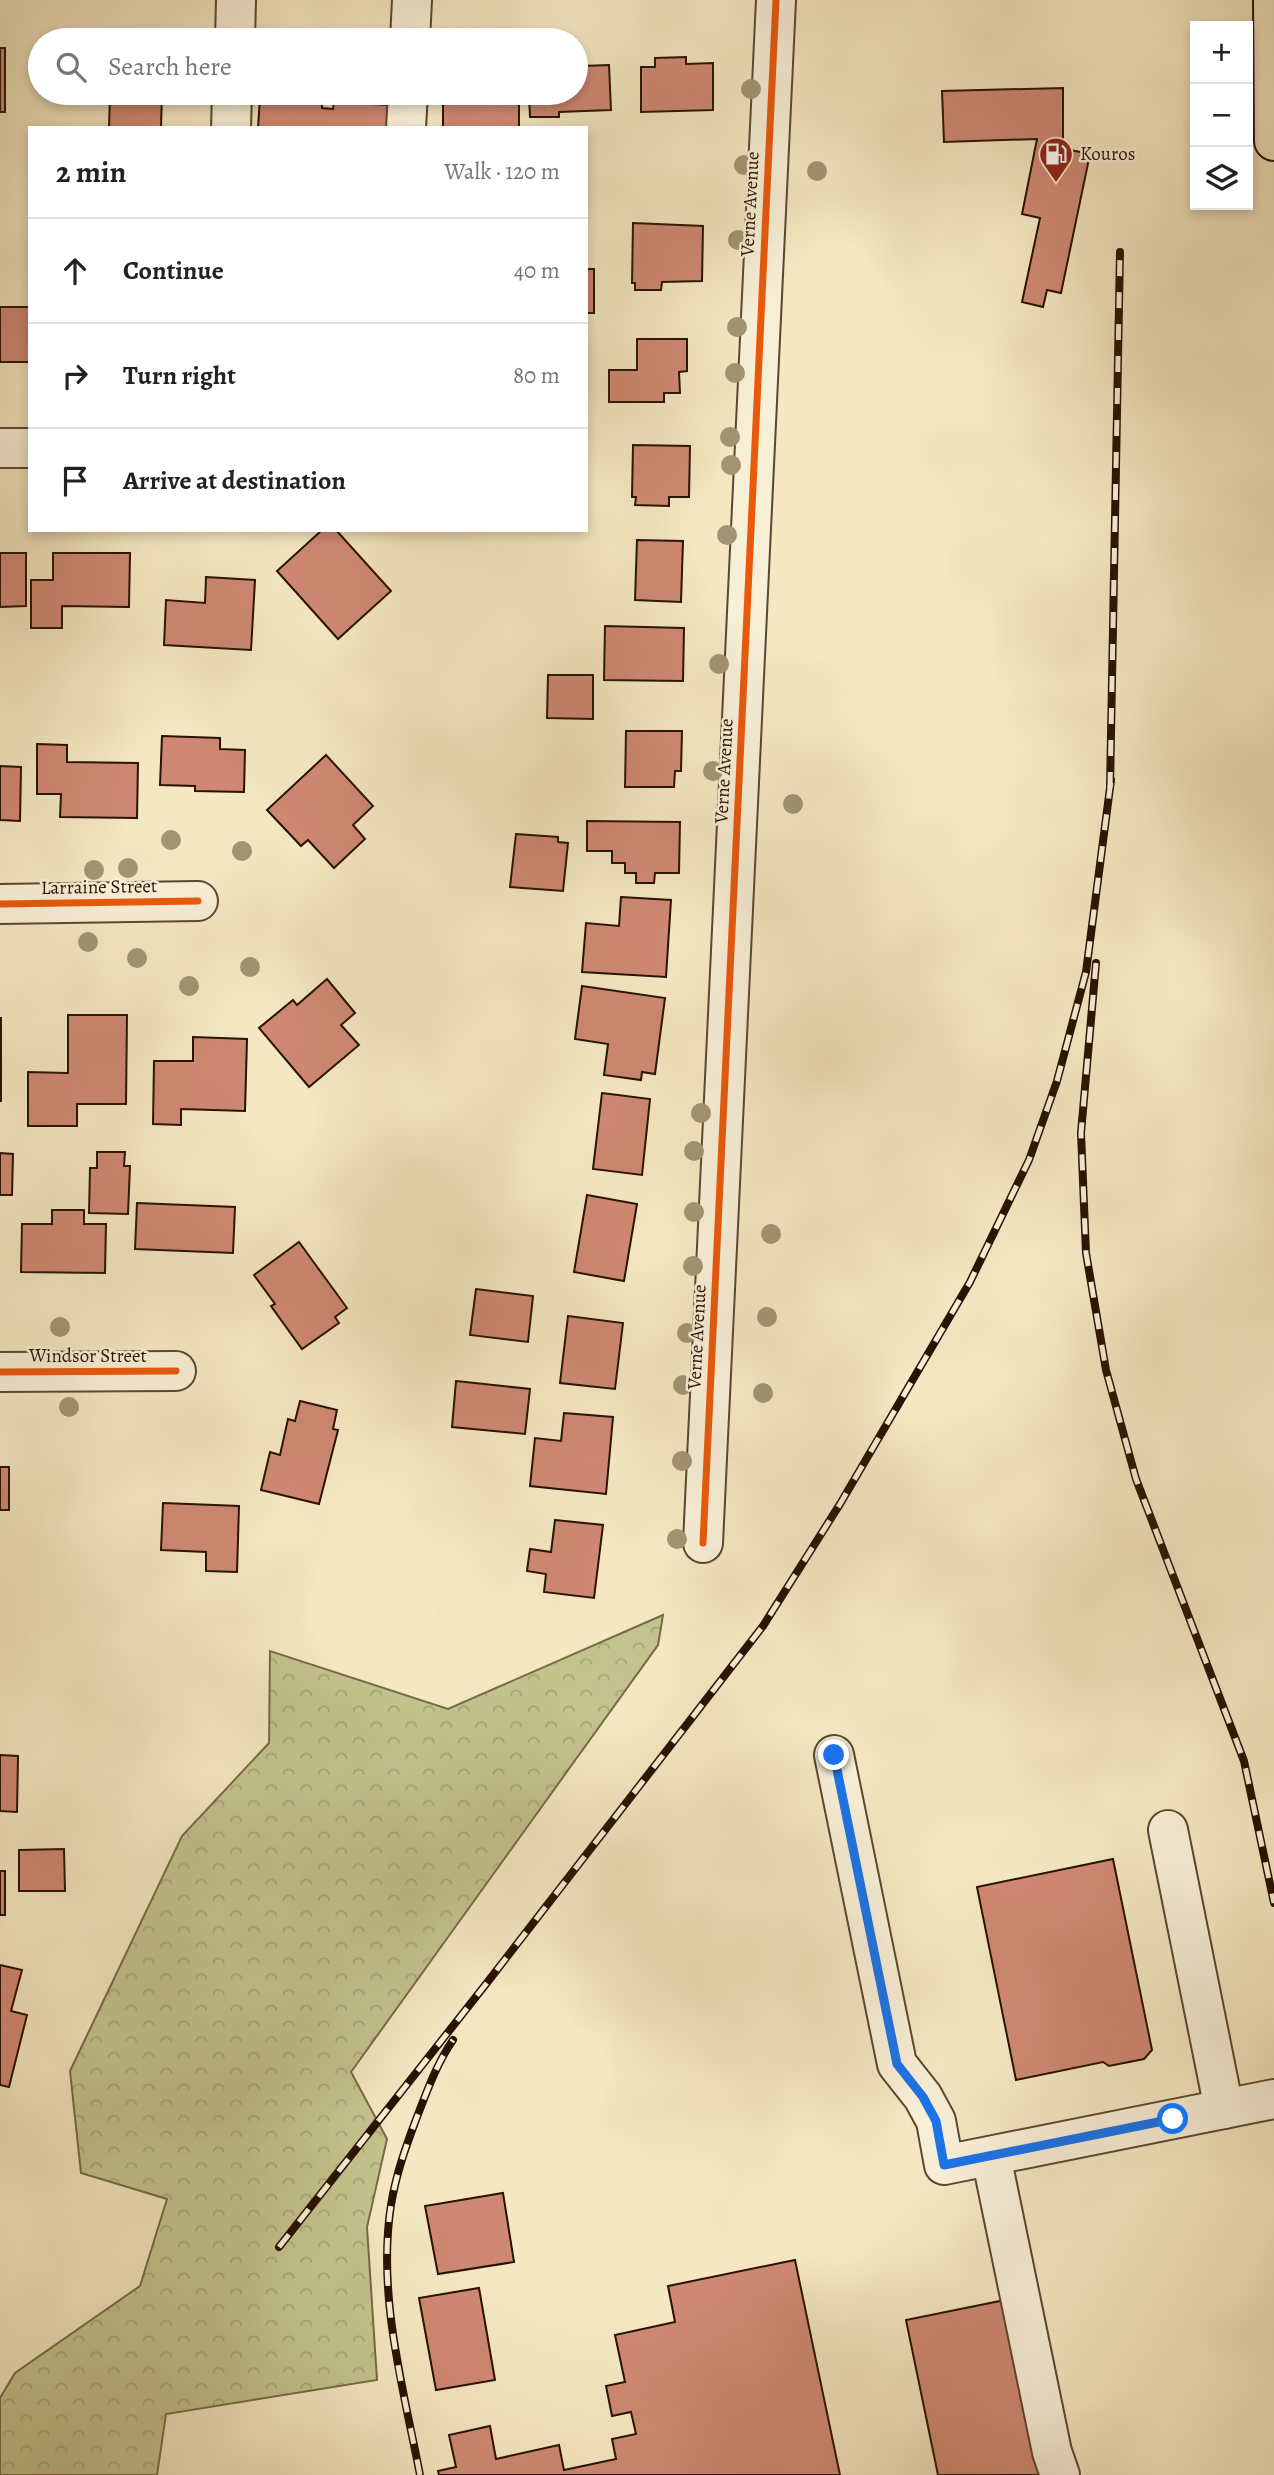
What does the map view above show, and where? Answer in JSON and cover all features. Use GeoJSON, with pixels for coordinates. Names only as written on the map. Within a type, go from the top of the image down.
{"type":"FeatureCollection","features":[{"type":"Feature","properties":{"kind":"main road"},"geometry":{"type":"LineString","coordinates":[[1273,0],[1274,141]]}},
{"type":"Feature","properties":{"kind":"street"},"geometry":{"type":"LineString","coordinates":[[235,28],[236,0]]}},
{"type":"Feature","properties":{"kind":"street"},"geometry":{"type":"LineString","coordinates":[[411,28],[412,0]]}},
{"type":"Feature","properties":{"kind":"street","name":"Verne Avenue"},"geometry":{"type":"LineString","coordinates":[[703,1543],[776,0]]}},
{"type":"Feature","properties":{"kind":"street"},"geometry":{"type":"LineString","coordinates":[[231,126],[232,105]]}},
{"type":"Feature","properties":{"kind":"street"},"geometry":{"type":"LineString","coordinates":[[406,126],[407,105]]}},
{"type":"Feature","properties":{"kind":"street"},"geometry":{"type":"LineString","coordinates":[[0,448],[28,448]]}},
{"type":"Feature","properties":{"kind":"street","name":"Larraine Street"},"geometry":{"type":"LineString","coordinates":[[0,904],[198,901]]}},
{"type":"Feature","properties":{"kind":"street","name":"Windsor Street"},"geometry":{"type":"LineString","coordinates":[[0,1372],[176,1371]]}},
{"type":"Feature","properties":{"kind":"street"},"geometry":{"type":"LineString","coordinates":[[834,1755],[897,2064],[923,2097],[936,2121],[944,2165],[1274,2099]]}},
{"type":"Feature","properties":{"kind":"street"},"geometry":{"type":"LineString","coordinates":[[1168,1830],[1224,2109]]}},
{"type":"Feature","properties":{"kind":"street"},"geometry":{"type":"LineString","coordinates":[[990,2156],[1052,2452],[1060,2475]]}},
{"type":"Feature","properties":{"kind":"green space"},"geometry":{"type":"Polygon","coordinates":[[[663,1615],[658,1645],[351,2072],[387,2139],[367,2227],[377,2380],[166,2414],[157,2475],[0,2475],[0,2398],[15,2373],[140,2286],[167,2199],[81,2173],[70,2071],[182,1836],[269,1743],[270,1651],[448,1709],[663,1615]]]}},
{"type":"Feature","properties":{"kind":"building"},"geometry":{"type":"Polygon","coordinates":[[[0,48],[5,48],[5,112],[0,112],[0,48]]]}},
{"type":"Feature","properties":{"kind":"building"},"geometry":{"type":"Polygon","coordinates":[[[686,57],[686,64],[713,63],[713,110],[641,112],[641,67],[655,67],[655,58],[686,57]]]}},
{"type":"Feature","properties":{"kind":"building"},"geometry":{"type":"Polygon","coordinates":[[[609,65],[611,110],[559,112],[559,117],[530,117],[530,105],[588,105],[588,66],[609,65]]]}},
{"type":"Feature","properties":{"kind":"building","name":"Kouros"},"geometry":{"type":"Polygon","coordinates":[[[1063,88],[1061,148],[1090,154],[1061,293],[1047,290],[1043,307],[1022,302],[1040,218],[1022,214],[1037,139],[944,142],[942,91],[1063,88]]]}},
{"type":"Feature","properties":{"kind":"building"},"geometry":{"type":"Polygon","coordinates":[[[110,105],[162,105],[161,126],[109,126],[110,105]]]}},
{"type":"Feature","properties":{"kind":"building"},"geometry":{"type":"Polygon","coordinates":[[[260,105],[322,105],[322,108],[333,109],[334,105],[389,105],[395,126],[258,126],[260,105]]]}},
{"type":"Feature","properties":{"kind":"building"},"geometry":{"type":"Polygon","coordinates":[[[443,105],[519,105],[519,126],[443,126],[443,105]]]}},
{"type":"Feature","properties":{"kind":"building"},"geometry":{"type":"Polygon","coordinates":[[[633,223],[703,226],[702,281],[662,282],[661,290],[635,290],[635,283],[632,283],[633,223]]]}},
{"type":"Feature","properties":{"kind":"building"},"geometry":{"type":"Polygon","coordinates":[[[588,269],[594,269],[594,313],[588,313],[588,269]]]}},
{"type":"Feature","properties":{"kind":"building"},"geometry":{"type":"Polygon","coordinates":[[[0,307],[28,307],[28,362],[0,362],[0,307]]]}},
{"type":"Feature","properties":{"kind":"building"},"geometry":{"type":"Polygon","coordinates":[[[637,339],[687,339],[687,371],[679,372],[680,393],[664,393],[664,402],[609,402],[609,370],[637,370],[637,339]]]}},
{"type":"Feature","properties":{"kind":"building"},"geometry":{"type":"Polygon","coordinates":[[[633,445],[690,446],[689,497],[669,497],[669,506],[635,505],[636,497],[632,497],[633,445]]]}},
{"type":"Feature","properties":{"kind":"building"},"geometry":{"type":"Polygon","coordinates":[[[320,532],[338,532],[391,591],[338,639],[277,571],[320,532]]]}},
{"type":"Feature","properties":{"kind":"building"},"geometry":{"type":"Polygon","coordinates":[[[637,540],[683,541],[681,602],[635,600],[637,540]]]}},
{"type":"Feature","properties":{"kind":"building"},"geometry":{"type":"Polygon","coordinates":[[[0,553],[26,553],[26,606],[0,607],[0,553]]]}},
{"type":"Feature","properties":{"kind":"building"},"geometry":{"type":"Polygon","coordinates":[[[53,553],[130,553],[129,607],[62,606],[62,628],[31,628],[31,580],[53,580],[53,553]]]}},
{"type":"Feature","properties":{"kind":"building"},"geometry":{"type":"Polygon","coordinates":[[[206,577],[255,580],[251,650],[164,645],[166,600],[205,603],[206,577]]]}},
{"type":"Feature","properties":{"kind":"building"},"geometry":{"type":"Polygon","coordinates":[[[605,626],[684,628],[683,681],[604,680],[605,626]]]}},
{"type":"Feature","properties":{"kind":"building"},"geometry":{"type":"Polygon","coordinates":[[[548,675],[593,675],[593,719],[547,718],[548,675]]]}},
{"type":"Feature","properties":{"kind":"building"},"geometry":{"type":"Polygon","coordinates":[[[626,731],[682,731],[681,771],[675,771],[674,787],[625,787],[626,731]]]}},
{"type":"Feature","properties":{"kind":"building"},"geometry":{"type":"Polygon","coordinates":[[[162,736],[220,738],[220,749],[245,750],[244,792],[195,791],[195,786],[160,785],[162,736]]]}},
{"type":"Feature","properties":{"kind":"building"},"geometry":{"type":"Polygon","coordinates":[[[37,744],[67,745],[67,762],[138,763],[137,818],[60,817],[61,794],[37,794],[37,744]]]}},
{"type":"Feature","properties":{"kind":"building"},"geometry":{"type":"Polygon","coordinates":[[[326,755],[373,806],[353,825],[365,839],[334,868],[308,840],[301,846],[267,810],[326,755]]]}},
{"type":"Feature","properties":{"kind":"building"},"geometry":{"type":"Polygon","coordinates":[[[0,766],[21,767],[20,821],[0,820],[0,766]]]}},
{"type":"Feature","properties":{"kind":"building"},"geometry":{"type":"Polygon","coordinates":[[[587,821],[680,822],[679,873],[655,873],[654,883],[636,883],[636,873],[625,873],[625,863],[612,863],[612,851],[587,851],[587,821]]]}},
{"type":"Feature","properties":{"kind":"building"},"geometry":{"type":"Polygon","coordinates":[[[516,834],[558,837],[558,842],[568,843],[563,891],[510,887],[516,834]]]}},
{"type":"Feature","properties":{"kind":"building"},"geometry":{"type":"Polygon","coordinates":[[[621,897],[671,900],[666,977],[582,972],[586,923],[619,926],[621,897]]]}},
{"type":"Feature","properties":{"kind":"building"},"geometry":{"type":"Polygon","coordinates":[[[327,979],[355,1013],[341,1025],[359,1045],[309,1087],[259,1028],[293,1000],[297,1005],[327,979]]]}},
{"type":"Feature","properties":{"kind":"building"},"geometry":{"type":"Polygon","coordinates":[[[582,986],[665,998],[655,1074],[642,1072],[641,1080],[604,1075],[608,1044],[575,1039],[582,986]]]}},
{"type":"Feature","properties":{"kind":"building"},"geometry":{"type":"Polygon","coordinates":[[[68,1015],[127,1015],[126,1104],[77,1104],[77,1126],[28,1126],[28,1072],[68,1073],[68,1015]]]}},
{"type":"Feature","properties":{"kind":"building"},"geometry":{"type":"Polygon","coordinates":[[[1,1018],[1,1101],[0,1101],[1,1018]]]}},
{"type":"Feature","properties":{"kind":"building"},"geometry":{"type":"Polygon","coordinates":[[[193,1037],[247,1039],[245,1111],[181,1109],[181,1125],[153,1124],[154,1061],[193,1061],[193,1037]]]}},
{"type":"Feature","properties":{"kind":"building"},"geometry":{"type":"Polygon","coordinates":[[[602,1093],[650,1099],[642,1175],[593,1169],[602,1093]]]}},
{"type":"Feature","properties":{"kind":"building"},"geometry":{"type":"Polygon","coordinates":[[[97,1152],[125,1152],[124,1166],[130,1166],[128,1214],[89,1213],[90,1168],[97,1168],[97,1152]]]}},
{"type":"Feature","properties":{"kind":"building"},"geometry":{"type":"Polygon","coordinates":[[[0,1153],[13,1154],[12,1195],[0,1195],[0,1153]]]}},
{"type":"Feature","properties":{"kind":"building"},"geometry":{"type":"Polygon","coordinates":[[[587,1195],[637,1204],[624,1281],[574,1272],[587,1195]]]}},
{"type":"Feature","properties":{"kind":"building"},"geometry":{"type":"Polygon","coordinates":[[[137,1203],[235,1207],[233,1253],[135,1249],[137,1203]]]}},
{"type":"Feature","properties":{"kind":"building"},"geometry":{"type":"Polygon","coordinates":[[[52,1210],[84,1210],[84,1224],[106,1224],[105,1273],[21,1272],[22,1224],[52,1224],[52,1210]]]}},
{"type":"Feature","properties":{"kind":"building"},"geometry":{"type":"Polygon","coordinates":[[[299,1242],[347,1308],[335,1317],[339,1323],[302,1349],[271,1306],[275,1304],[254,1275],[299,1242]]]}},
{"type":"Feature","properties":{"kind":"building"},"geometry":{"type":"Polygon","coordinates":[[[476,1289],[533,1296],[528,1342],[470,1335],[476,1289]]]}},
{"type":"Feature","properties":{"kind":"building"},"geometry":{"type":"Polygon","coordinates":[[[568,1316],[623,1323],[615,1389],[560,1383],[568,1316]]]}},
{"type":"Feature","properties":{"kind":"building"},"geometry":{"type":"Polygon","coordinates":[[[456,1381],[530,1389],[525,1434],[452,1427],[456,1381]]]}},
{"type":"Feature","properties":{"kind":"building"},"geometry":{"type":"Polygon","coordinates":[[[300,1401],[337,1410],[333,1429],[338,1430],[319,1504],[261,1490],[270,1452],[280,1455],[288,1419],[295,1421],[300,1401]]]}},
{"type":"Feature","properties":{"kind":"building"},"geometry":{"type":"Polygon","coordinates":[[[564,1413],[613,1417],[606,1494],[530,1486],[535,1438],[561,1441],[564,1413]]]}},
{"type":"Feature","properties":{"kind":"building"},"geometry":{"type":"Polygon","coordinates":[[[0,1467],[9,1467],[9,1510],[0,1510],[0,1467]]]}},
{"type":"Feature","properties":{"kind":"building"},"geometry":{"type":"Polygon","coordinates":[[[163,1503],[239,1506],[237,1572],[206,1571],[206,1552],[161,1550],[163,1503]]]}},
{"type":"Feature","properties":{"kind":"building"},"geometry":{"type":"Polygon","coordinates":[[[555,1520],[603,1525],[594,1598],[544,1592],[546,1574],[527,1571],[530,1549],[551,1552],[555,1520]]]}},
{"type":"Feature","properties":{"kind":"building"},"geometry":{"type":"Polygon","coordinates":[[[0,1755],[18,1756],[17,1812],[0,1811],[0,1755]]]}},
{"type":"Feature","properties":{"kind":"building"},"geometry":{"type":"Polygon","coordinates":[[[64,1849],[65,1891],[19,1891],[19,1850],[64,1849]]]}},
{"type":"Feature","properties":{"kind":"building"},"geometry":{"type":"Polygon","coordinates":[[[1113,1859],[1152,2050],[1144,2059],[1109,2066],[1103,2062],[1016,2080],[977,1887],[1113,1859]]]}},
{"type":"Feature","properties":{"kind":"building"},"geometry":{"type":"Polygon","coordinates":[[[0,1871],[5,1871],[5,1915],[0,1915],[0,1871]]]}},
{"type":"Feature","properties":{"kind":"building"},"geometry":{"type":"Polygon","coordinates":[[[0,1965],[22,1970],[11,2011],[27,2015],[9,2087],[0,2085],[0,1965]]]}},
{"type":"Feature","properties":{"kind":"building"},"geometry":{"type":"Polygon","coordinates":[[[503,2193],[514,2262],[438,2274],[425,2206],[503,2193]]]}},
{"type":"Feature","properties":{"kind":"building"},"geometry":{"type":"Polygon","coordinates":[[[795,2260],[840,2475],[439,2475],[438,2471],[456,2467],[449,2435],[490,2426],[496,2459],[559,2445],[564,2470],[616,2459],[612,2439],[636,2434],[631,2412],[612,2416],[606,2386],[625,2382],[615,2335],[675,2322],[668,2286],[795,2260]]]}},
{"type":"Feature","properties":{"kind":"building"},"geometry":{"type":"Polygon","coordinates":[[[479,2288],[495,2380],[436,2390],[419,2298],[479,2288]]]}},
{"type":"Feature","properties":{"kind":"building"},"geometry":{"type":"Polygon","coordinates":[[[1010,2299],[1046,2475],[938,2475],[906,2320],[1010,2299]]]}},
{"type":"Feature","properties":{"kind":"railway"},"geometry":{"type":"LineString","coordinates":[[1110,788],[1120,252]]}},
{"type":"Feature","properties":{"kind":"railway"},"geometry":{"type":"LineString","coordinates":[[279,2247],[763,1626],[840,1504],[970,1282],[1029,1160],[1057,1081],[1086,972],[1111,780]]}},
{"type":"Feature","properties":{"kind":"railway"},"geometry":{"type":"LineString","coordinates":[[1096,963],[1081,1133],[1086,1253],[1106,1370],[1136,1479],[1244,1761],[1274,1903]]}},
{"type":"Feature","properties":{"kind":"railway"},"geometry":{"type":"LineString","coordinates":[[420,2475],[394,2340],[387,2272],[388,2239],[393,2194],[405,2149],[433,2077],[453,2040]]}},
{"type":"Feature","properties":{"kind":"cycle path"},"geometry":{"type":"LineString","coordinates":[[703,1543],[776,0]]}},
{"type":"Feature","properties":{"kind":"cycle path"},"geometry":{"type":"LineString","coordinates":[[0,904],[198,901]]}},
{"type":"Feature","properties":{"kind":"cycle path"},"geometry":{"type":"LineString","coordinates":[[0,1372],[176,1371]]}},
{"type":"Feature","properties":{"kind":"place","name":"Kouros"},"geometry":{"type":"Point","coordinates":[1056,184]}},
{"type":"Feature","properties":{"kind":"route"},"geometry":{"type":"LineString","coordinates":[[834,1755],[897,2064],[923,2097],[936,2121],[944,2165],[1173,2119]]}}]}
